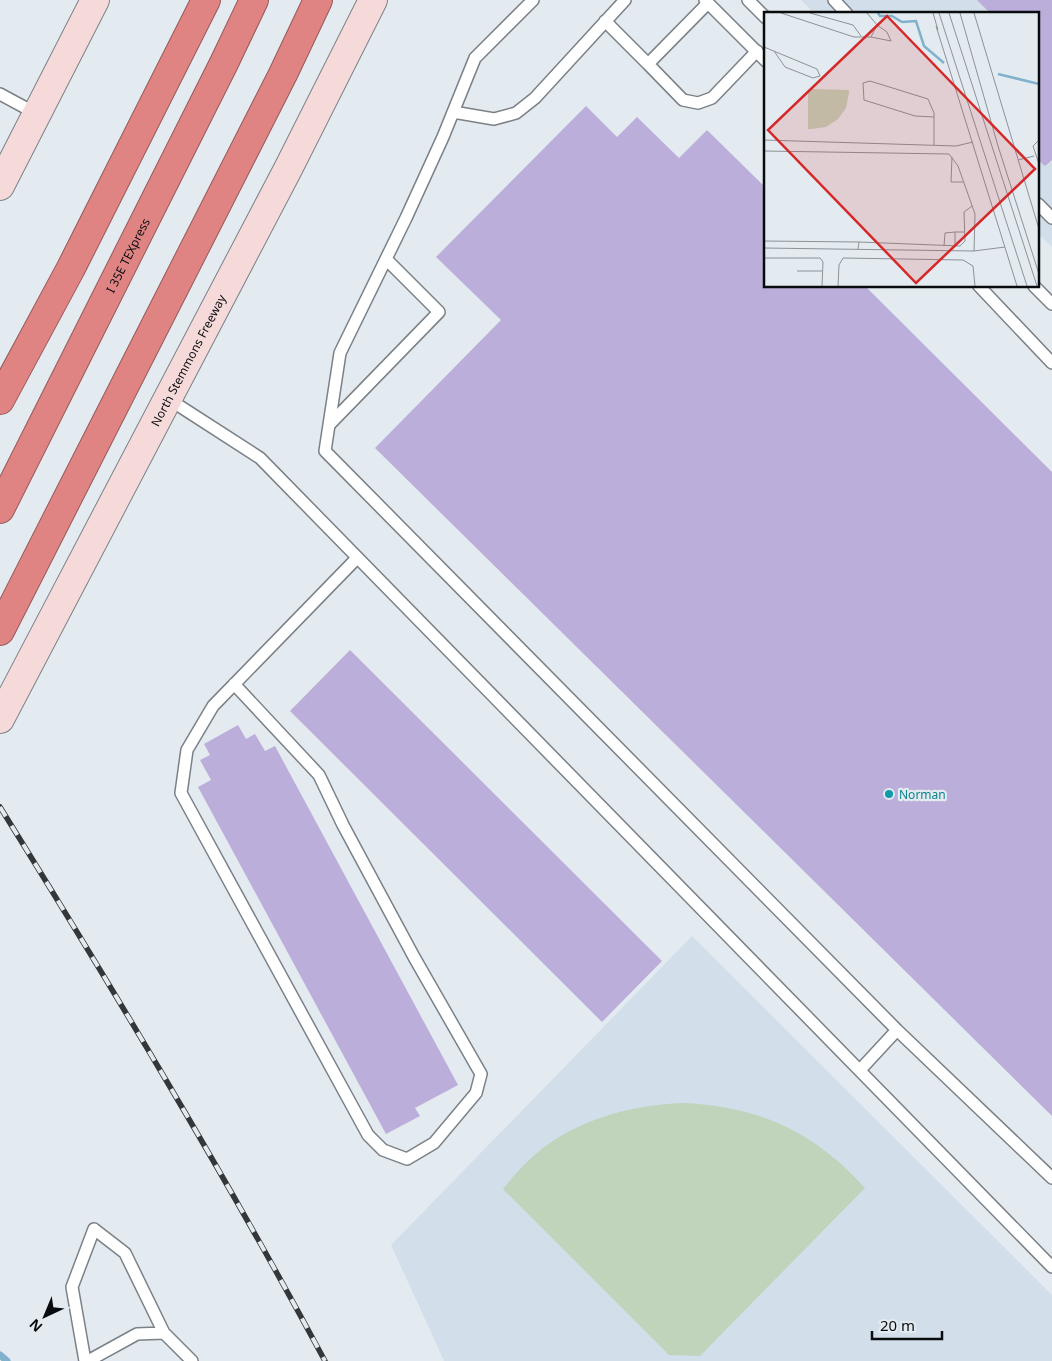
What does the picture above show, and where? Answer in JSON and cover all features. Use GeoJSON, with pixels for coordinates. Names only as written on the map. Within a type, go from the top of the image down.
{"type":"FeatureCollection","features":[{"type":"Feature","properties":{"kind":"highway"},"geometry":{"type":"LineString","coordinates":[[0,400],[71,268],[206,0]]}},
{"type":"Feature","properties":{"kind":"highway","name":"I 35E TEXpress"},"geometry":{"type":"LineString","coordinates":[[0,509],[254,0]]}},
{"type":"Feature","properties":{"kind":"highway"},"geometry":{"type":"LineString","coordinates":[[0,631],[283,74],[318,0]]}},
{"type":"Feature","properties":{"kind":"main road"},"geometry":{"type":"LineString","coordinates":[[0,186],[95,0]]}},
{"type":"Feature","properties":{"kind":"main road","name":"North Stemmons Freeway"},"geometry":{"type":"LineString","coordinates":[[0,718],[288,169],[373,0]]}},
{"type":"Feature","properties":{"kind":"lane"},"geometry":{"type":"LineString","coordinates":[[533,0],[475,58],[406,218],[340,353],[325,451],[897,1030],[1052,1178]]}},
{"type":"Feature","properties":{"kind":"lane"},"geometry":{"type":"LineString","coordinates":[[453,112],[494,119],[516,113],[534,98],[625,0]]}},
{"type":"Feature","properties":{"kind":"lane"},"geometry":{"type":"LineString","coordinates":[[748,0],[764,16]]}},
{"type":"Feature","properties":{"kind":"lane"},"geometry":{"type":"LineString","coordinates":[[834,0],[845,12]]}},
{"type":"Feature","properties":{"kind":"lane"},"geometry":{"type":"LineString","coordinates":[[648,64],[706,2],[764,59]]}},
{"type":"Feature","properties":{"kind":"lane"},"geometry":{"type":"LineString","coordinates":[[605,21],[684,100],[698,103],[712,98],[757,51]]}},
{"type":"Feature","properties":{"kind":"lane"},"geometry":{"type":"LineString","coordinates":[[0,94],[37,114]]}},
{"type":"Feature","properties":{"kind":"lane"},"geometry":{"type":"LineString","coordinates":[[1040,206],[1052,218]]}},
{"type":"Feature","properties":{"kind":"lane"},"geometry":{"type":"LineString","coordinates":[[329,425],[439,312],[386,259]]}},
{"type":"Feature","properties":{"kind":"lane"},"geometry":{"type":"LineString","coordinates":[[981,288],[1052,363]]}},
{"type":"Feature","properties":{"kind":"lane"},"geometry":{"type":"LineString","coordinates":[[1036,288],[1052,304]]}},
{"type":"Feature","properties":{"kind":"lane"},"geometry":{"type":"LineString","coordinates":[[168,398],[260,458],[1052,1267]]}},
{"type":"Feature","properties":{"kind":"lane"},"geometry":{"type":"LineString","coordinates":[[234,684],[319,775],[343,825],[409,948],[481,1074],[476,1093],[434,1143],[407,1159],[383,1150],[368,1135],[181,793],[187,750],[213,706],[234,684],[357,558]]}},
{"type":"Feature","properties":{"kind":"lane"},"geometry":{"type":"LineString","coordinates":[[860,1070],[897,1030]]}},
{"type":"Feature","properties":{"kind":"lane"},"geometry":{"type":"LineString","coordinates":[[164,1332],[137,1334],[86,1361],[72,1287],[94,1229],[125,1253],[164,1332],[192,1361]]}},
{"type":"Feature","properties":{"kind":"shaded area"},"geometry":{"type":"Polygon","coordinates":[[[801,0],[1052,0],[1052,247],[1040,236],[1040,12],[813,12],[801,0]]]}},
{"type":"Feature","properties":{"kind":"shaded area"},"geometry":{"type":"Polygon","coordinates":[[[692,936],[1052,1295],[1052,1361],[444,1361],[391,1245],[692,936]]]}},
{"type":"Feature","properties":{"kind":"green space"},"geometry":{"type":"Polygon","coordinates":[[[682,1103],[710,1105],[735,1110],[760,1116],[783,1125],[826,1151],[865,1188],[700,1356],[669,1355],[503,1189],[541,1150],[562,1135],[578,1127],[612,1114],[629,1110],[647,1106],[682,1103]]]}},
{"type":"Feature","properties":{"kind":"building"},"geometry":{"type":"Polygon","coordinates":[[[977,0],[1052,0],[1052,160],[1045,166],[1040,162],[1040,12],[989,12],[977,0]]]}},
{"type":"Feature","properties":{"kind":"building","name":"Norman"},"geometry":{"type":"Polygon","coordinates":[[[586,106],[617,137],[637,117],[679,158],[707,130],[764,186],[764,288],[867,288],[1052,472],[1052,1116],[375,448],[501,320],[436,257],[586,106]]]}},
{"type":"Feature","properties":{"kind":"building"},"geometry":{"type":"Polygon","coordinates":[[[350,650],[662,961],[602,1022],[290,711],[350,650]]]}},
{"type":"Feature","properties":{"kind":"building"},"geometry":{"type":"Polygon","coordinates":[[[238,725],[246,739],[255,734],[265,751],[275,746],[458,1085],[415,1108],[420,1116],[386,1134],[198,787],[211,780],[200,760],[210,755],[204,744],[238,725]]]}},
{"type":"Feature","properties":{"kind":"waterway"},"geometry":{"type":"LineString","coordinates":[[0,1355],[7,1361]]}},
{"type":"Feature","properties":{"kind":"railway"},"geometry":{"type":"LineString","coordinates":[[0,807],[167,1082],[248,1221],[325,1361]]}},
{"type":"Feature","properties":{"kind":"place","name":"Norman"},"geometry":{"type":"Point","coordinates":[889,794]}}]}
